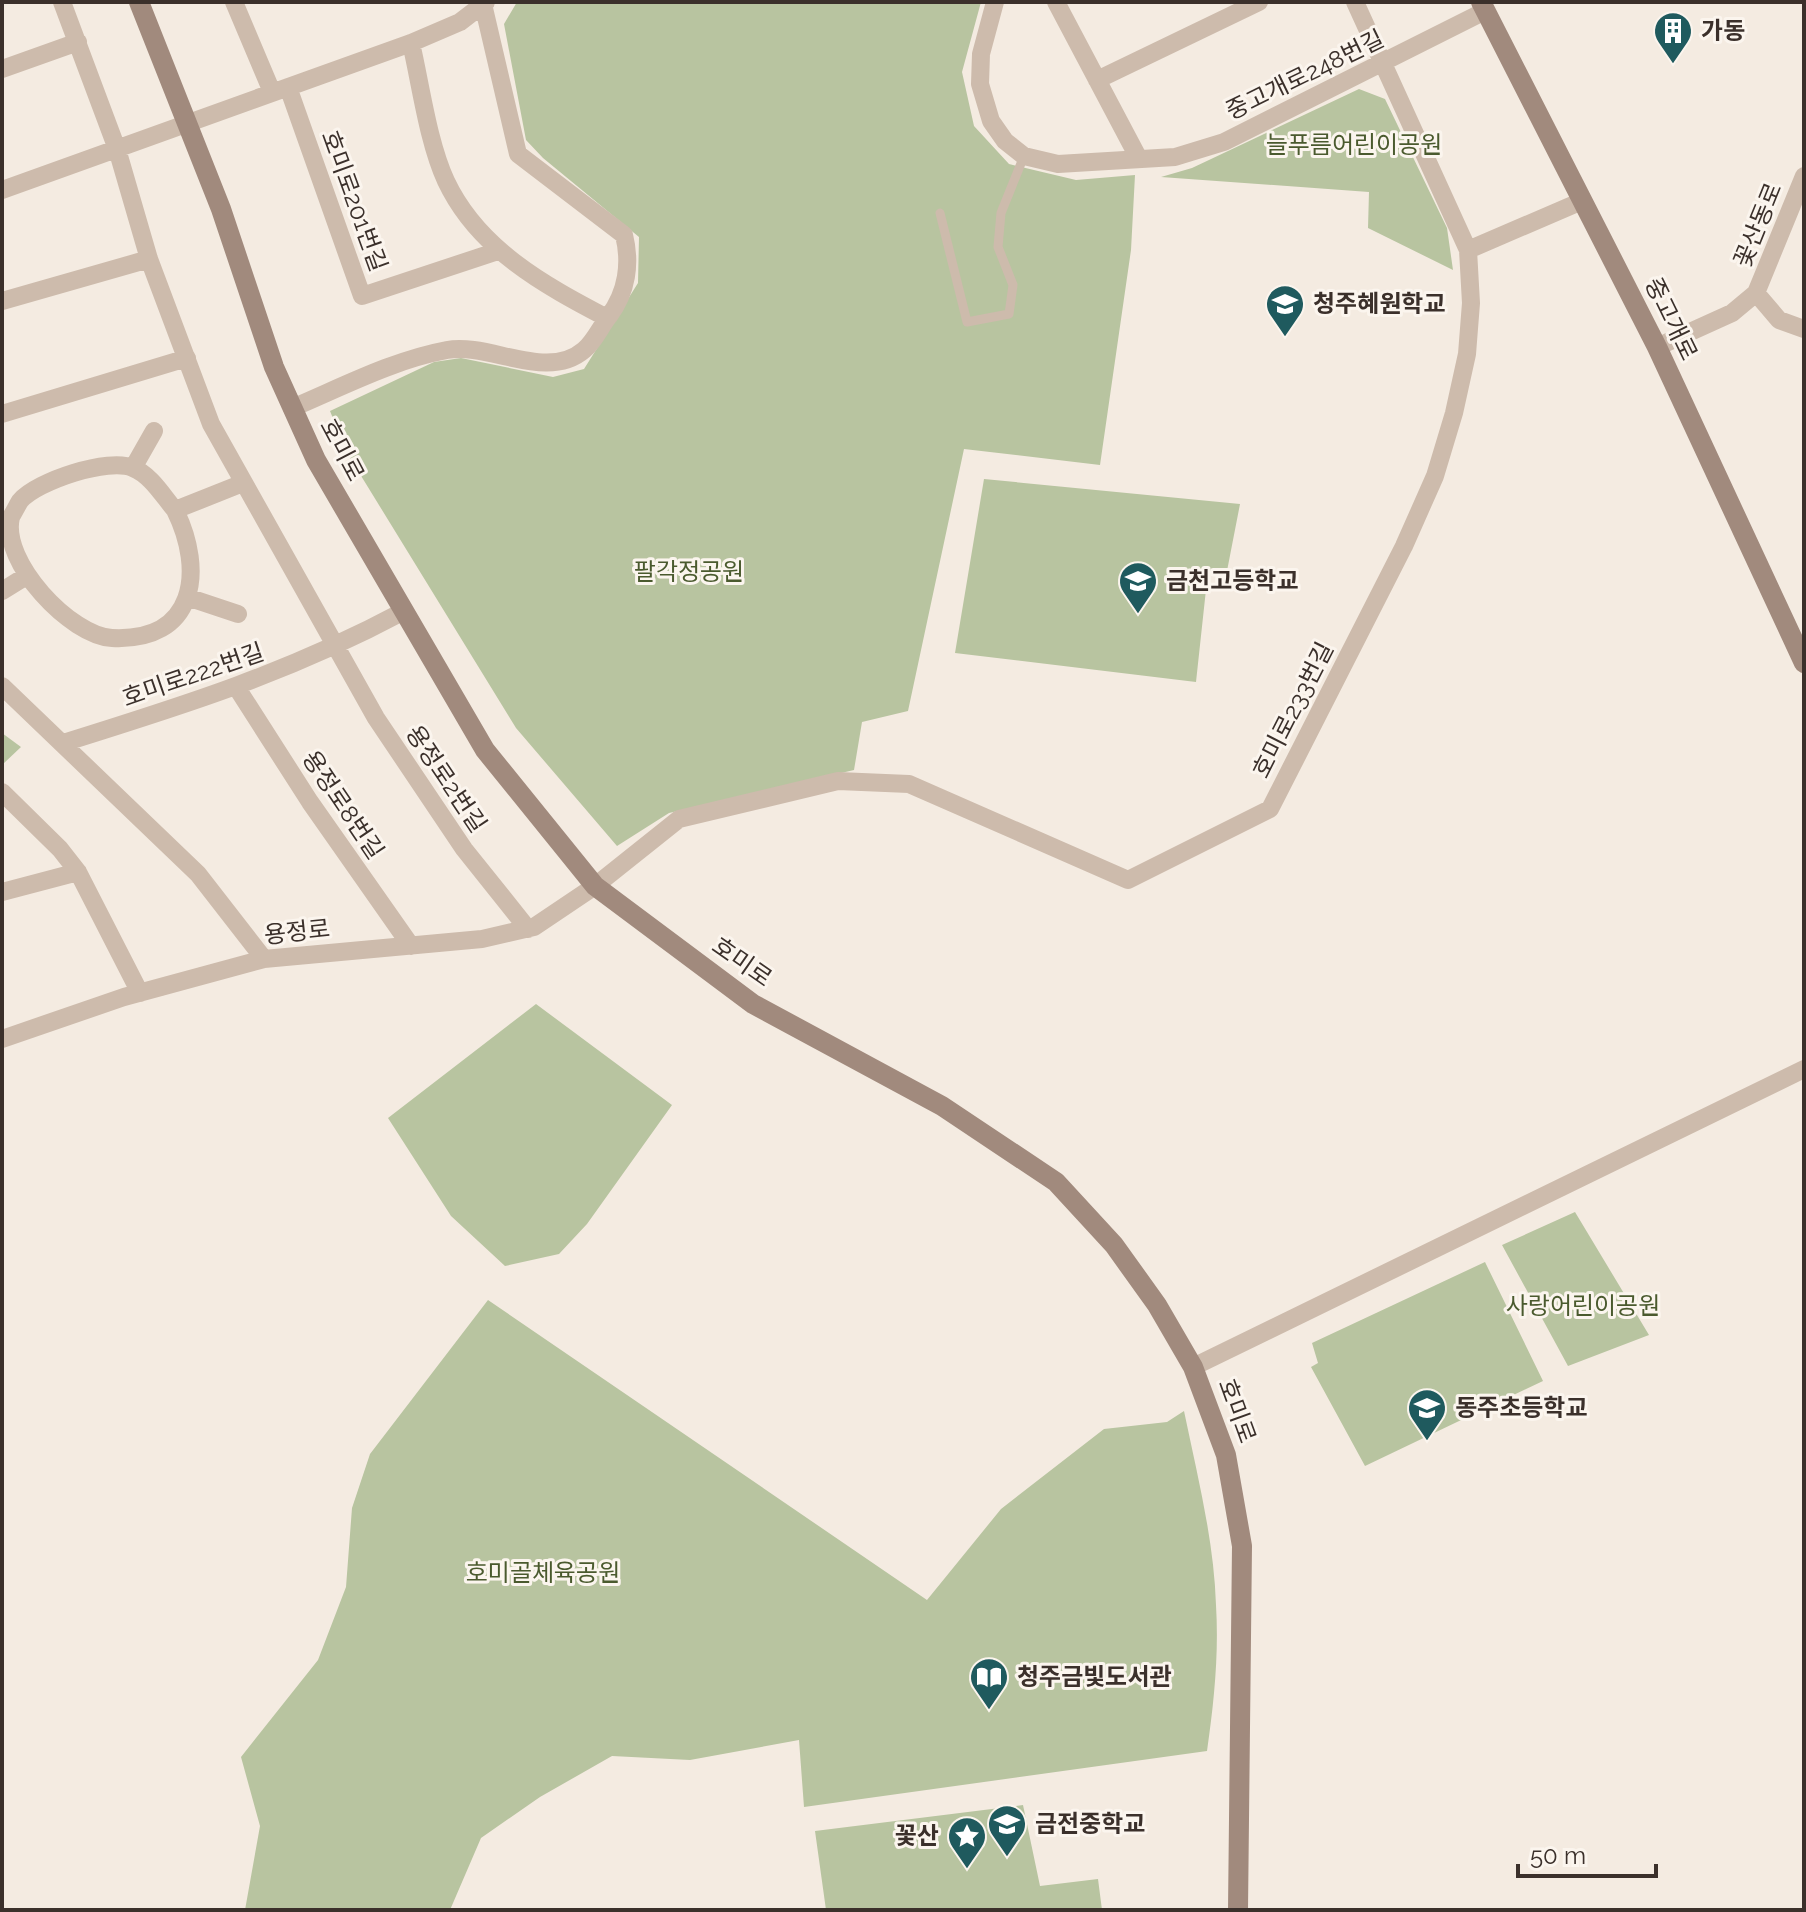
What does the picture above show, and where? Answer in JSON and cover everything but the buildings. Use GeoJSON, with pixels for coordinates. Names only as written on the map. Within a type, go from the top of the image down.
{"type":"FeatureCollection","features":[{"type":"Feature","properties":{"kind":"street"},"geometry":{"type":"LineString","coordinates":[[62,2],[117,149],[149,259],[211,424],[337,647]]}},
{"type":"Feature","properties":{"kind":"street","name":"호미로"},"geometry":{"type":"LineString","coordinates":[[139,2],[188,125],[292,408],[316,460],[485,750],[595,886],[753,1004],[942,1106],[1056,1182],[1114,1245],[1157,1305],[1193,1367],[1226,1455],[1242,1546],[1238,1910]]}},
{"type":"Feature","properties":{"kind":"street"},"geometry":{"type":"LineString","coordinates":[[234,2],[280,90]]}},
{"type":"Feature","properties":{"kind":"street"},"geometry":{"type":"LineString","coordinates":[[995,2],[981,54],[980,84],[991,121],[1005,141],[1024,156]]}},
{"type":"Feature","properties":{"kind":"street"},"geometry":{"type":"LineString","coordinates":[[1056,2],[1139,159]]}},
{"type":"Feature","properties":{"kind":"street"},"geometry":{"type":"LineString","coordinates":[[1097,80],[1259,2]]}},
{"type":"Feature","properties":{"kind":"street"},"geometry":{"type":"LineString","coordinates":[[1355,2],[1468,250],[1582,201]]}},
{"type":"Feature","properties":{"kind":"street"},"geometry":{"type":"LineString","coordinates":[[2,190],[411,43],[460,22],[485,3],[518,154],[624,235],[629,254],[625,284],[607,318],[583,351],[561,360],[537,363],[484,349],[451,349],[415,357],[292,408]]}},
{"type":"Feature","properties":{"kind":"street","name":"중고개로248번길"},"geometry":{"type":"LineString","coordinates":[[1024,156],[1058,164],[1175,157],[1224,142],[1382,64],[1483,7]]}},
{"type":"Feature","properties":{"kind":"street","name":"중고개로"},"geometry":{"type":"LineString","coordinates":[[1483,7],[1657,347],[1803,659]]}},
{"type":"Feature","properties":{"kind":"street"},"geometry":{"type":"LineString","coordinates":[[2,69],[78,42]]}},
{"type":"Feature","properties":{"kind":"street"},"geometry":{"type":"LineString","coordinates":[[411,43],[446,181],[498,251],[543,285],[607,318]]}},
{"type":"Feature","properties":{"kind":"street","name":"호미로201번길"},"geometry":{"type":"LineString","coordinates":[[280,90],[362,296],[498,251]]}},
{"type":"Feature","properties":{"kind":"street","name":"꽃산동로"},"geometry":{"type":"LineString","coordinates":[[1657,347],[1732,313],[1756,293],[1804,176]]}},
{"type":"Feature","properties":{"kind":"street","name":"호미로233번길"},"geometry":{"type":"LineString","coordinates":[[595,886],[679,819],[838,781],[909,784],[1128,880],[1270,809],[1404,546],[1435,476],[1467,354],[1471,303],[1468,250]]}},
{"type":"Feature","properties":{"kind":"street"},"geometry":{"type":"LineString","coordinates":[[2,301],[149,259]]}},
{"type":"Feature","properties":{"kind":"street","name":"꽃산동로"},"geometry":{"type":"LineString","coordinates":[[1756,293],[1779,320],[1804,329]]}},
{"type":"Feature","properties":{"kind":"street"},"geometry":{"type":"LineString","coordinates":[[2,414],[187,358]]}},
{"type":"Feature","properties":{"kind":"street"},"geometry":{"type":"LineString","coordinates":[[133,468],[154,431]]}},
{"type":"Feature","properties":{"kind":"street"},"geometry":{"type":"LineString","coordinates":[[111,463],[133,468],[150,480],[175,510],[187,534],[193,568],[182,612],[159,630],[111,638],[85,630],[62,615],[23,578],[6,545],[5,521],[21,500],[43,487],[111,463]]}},
{"type":"Feature","properties":{"kind":"street"},"geometry":{"type":"LineString","coordinates":[[175,510],[243,483]]}},
{"type":"Feature","properties":{"kind":"street"},"geometry":{"type":"LineString","coordinates":[[2,591],[23,578]]}},
{"type":"Feature","properties":{"kind":"street"},"geometry":{"type":"LineString","coordinates":[[187,597],[238,614]]}},
{"type":"Feature","properties":{"kind":"street","name":"호미로222번길"},"geometry":{"type":"LineString","coordinates":[[63,743],[237,688],[337,647],[404,611]]}},
{"type":"Feature","properties":{"kind":"street","name":"용정로2번길"},"geometry":{"type":"LineString","coordinates":[[337,647],[376,718],[419,783],[464,849],[528,929]]}},
{"type":"Feature","properties":{"kind":"street"},"geometry":{"type":"LineString","coordinates":[[5,685],[198,874],[264,959]]}},
{"type":"Feature","properties":{"kind":"street","name":"용정로8번길"},"geometry":{"type":"LineString","coordinates":[[237,688],[310,802],[411,946]]}},
{"type":"Feature","properties":{"kind":"street"},"geometry":{"type":"LineString","coordinates":[[2,792],[60,849],[78,872],[140,993]]}},
{"type":"Feature","properties":{"kind":"street"},"geometry":{"type":"LineString","coordinates":[[2,892],[78,872]]}},
{"type":"Feature","properties":{"kind":"street","name":"용정로"},"geometry":{"type":"LineString","coordinates":[[2,1039],[140,993],[264,959],[482,939],[528,929],[595,886]]}},
{"type":"Feature","properties":{"kind":"street"},"geometry":{"type":"LineString","coordinates":[[1193,1367],[1804,1069]]}},
{"type":"Feature","properties":{"kind":"lane"},"geometry":{"type":"LineString","coordinates":[[940,213],[967,322],[1009,314],[1013,285],[998,247],[1001,213],[1024,156]]}},
{"type":"Feature","properties":{"kind":"green space","name":"팔각정공원"},"geometry":{"type":"Polygon","coordinates":[[[517,2],[981,2],[962,72],[974,126],[1009,164],[1076,180],[1135,175],[1131,250],[1100,465],[964,449],[908,711],[862,722],[854,770],[669,813],[617,846],[516,728],[347,453],[330,411],[434,362],[461,358],[553,377],[584,369],[638,283],[639,237],[543,158],[526,140],[504,24],[517,2]]]}},
{"type":"Feature","properties":{"kind":"green space","name":"늘푸름어린이공원"},"geometry":{"type":"Polygon","coordinates":[[[1359,89],[1385,99],[1447,228],[1453,270],[1368,228],[1369,192],[1161,177],[1192,168],[1359,89]]]}},
{"type":"Feature","properties":{"kind":"green space"},"geometry":{"type":"Polygon","coordinates":[[[984,479],[1240,504],[1227,571],[1208,571],[1196,682],[955,653],[984,479]]]}},
{"type":"Feature","properties":{"kind":"green space"},"geometry":{"type":"Polygon","coordinates":[[[2,733],[21,747],[2,765],[2,733]]]}},
{"type":"Feature","properties":{"kind":"green space"},"geometry":{"type":"Polygon","coordinates":[[[536,1004],[672,1105],[587,1224],[559,1254],[505,1266],[451,1216],[388,1118],[536,1004]]]}},
{"type":"Feature","properties":{"kind":"green space","name":"사랑어린이공원"},"geometry":{"type":"Polygon","coordinates":[[[1575,1212],[1649,1335],[1568,1366],[1502,1245],[1575,1212]]]}},
{"type":"Feature","properties":{"kind":"green space"},"geometry":{"type":"Polygon","coordinates":[[[1485,1262],[1543,1381],[1365,1466],[1311,1367],[1318,1363],[1312,1343],[1485,1262]]]}},
{"type":"Feature","properties":{"kind":"green space","name":"호미골체육공원"},"geometry":{"type":"Polygon","coordinates":[[[488,1300],[927,1600],[1001,1509],[1104,1429],[1167,1422],[1184,1411],[1204,1507],[1215,1581],[1216,1660],[1207,1751],[804,1807],[799,1740],[690,1760],[612,1756],[540,1797],[481,1838],[450,1910],[245,1910],[260,1826],[241,1757],[318,1660],[346,1587],[352,1508],[370,1454],[488,1300]]]}},
{"type":"Feature","properties":{"kind":"green space"},"geometry":{"type":"Polygon","coordinates":[[[1023,1805],[1040,1886],[1098,1879],[1102,1910],[826,1910],[815,1831],[1023,1805]]]}},
{"type":"Feature","properties":{"kind":"place","name":"가동"},"geometry":{"type":"Point","coordinates":[1673,65]}},
{"type":"Feature","properties":{"kind":"place","name":"청주혜원학교"},"geometry":{"type":"Point","coordinates":[1285,338]}},
{"type":"Feature","properties":{"kind":"place","name":"금천고등학교"},"geometry":{"type":"Point","coordinates":[1138,615]}},
{"type":"Feature","properties":{"kind":"place","name":"동주초등학교"},"geometry":{"type":"Point","coordinates":[1427,1442]}},
{"type":"Feature","properties":{"kind":"place","name":"청주금빛도서관"},"geometry":{"type":"Point","coordinates":[989,1711]}},
{"type":"Feature","properties":{"kind":"place","name":"금전중학교"},"geometry":{"type":"Point","coordinates":[1007,1858]}},
{"type":"Feature","properties":{"kind":"place","name":"꽃산"},"geometry":{"type":"Point","coordinates":[967,1870]}}]}
